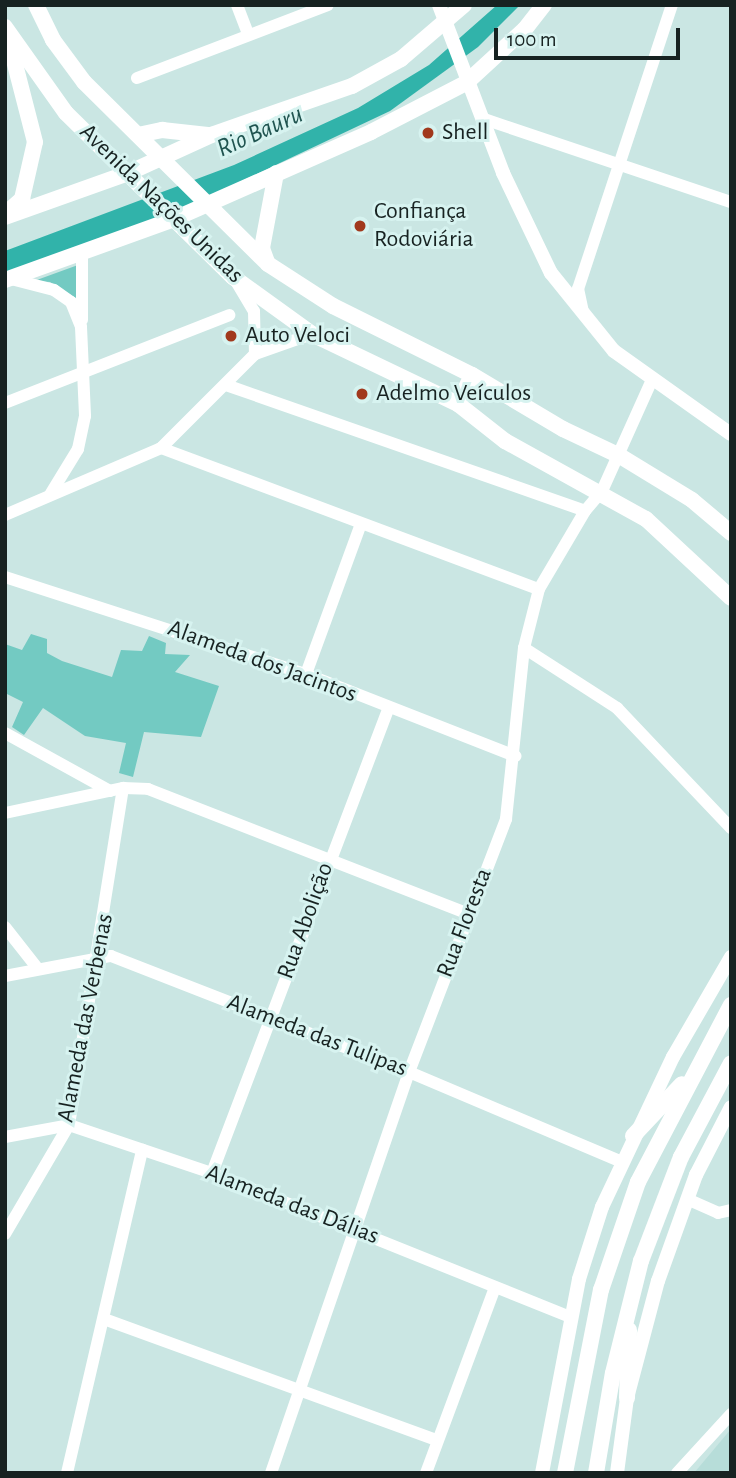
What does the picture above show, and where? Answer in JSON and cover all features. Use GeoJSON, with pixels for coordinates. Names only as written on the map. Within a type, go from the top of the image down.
{"type":"FeatureCollection","features":[{"type":"Feature","properties":{"kind":"main road","name":"Avenida Nações Unidas"},"geometry":{"type":"LineString","coordinates":[[36,5],[53,40],[84,82],[268,264],[333,306],[472,375],[563,429],[620,456],[692,500],[731,533]]}},
{"type":"Feature","properties":{"kind":"main road"},"geometry":{"type":"LineString","coordinates":[[5,216],[126,174],[211,135],[352,86],[448,32],[464,5]]}},
{"type":"Feature","properties":{"kind":"main road"},"geometry":{"type":"LineString","coordinates":[[8,279],[82,256],[370,132],[464,76],[526,29],[544,5]]}},
{"type":"Feature","properties":{"kind":"main road","name":"Avenida Nações Unidas"},"geometry":{"type":"LineString","coordinates":[[5,28],[66,113],[126,174],[145,186],[172,217],[233,277],[312,334],[458,404],[506,441],[602,491],[681,547],[731,598]]}},
{"type":"Feature","properties":{"kind":"main road"},"geometry":{"type":"LineString","coordinates":[[5,28],[35,142],[22,199],[5,216]]}},
{"type":"Feature","properties":{"kind":"main road"},"geometry":{"type":"LineString","coordinates":[[138,135],[162,130],[211,135]]}},
{"type":"Feature","properties":{"kind":"main road"},"geometry":{"type":"LineString","coordinates":[[268,264],[261,248],[276,173]]}},
{"type":"Feature","properties":{"kind":"main road"},"geometry":{"type":"LineString","coordinates":[[458,404],[472,375]]}},
{"type":"Feature","properties":{"kind":"main road"},"geometry":{"type":"LineString","coordinates":[[565,1473],[601,1290],[638,1182],[689,1078],[731,1005]]}},
{"type":"Feature","properties":{"kind":"main road"},"geometry":{"type":"LineString","coordinates":[[596,1473],[629,1301],[676,1170],[703,1111],[731,1063],[710,1062],[704,1051]]}},
{"type":"Feature","properties":{"kind":"main road"},"geometry":{"type":"LineString","coordinates":[[633,1136],[655,1108],[689,1078]]}},
{"type":"Feature","properties":{"kind":"main road"},"geometry":{"type":"LineString","coordinates":[[689,1078],[701,1084],[703,1111]]}},
{"type":"Feature","properties":{"kind":"main road"},"geometry":{"type":"LineString","coordinates":[[627,1398],[629,1301]]}},
{"type":"Feature","properties":{"kind":"street"},"geometry":{"type":"LineString","coordinates":[[237,5],[248,33]]}},
{"type":"Feature","properties":{"kind":"street"},"geometry":{"type":"LineString","coordinates":[[137,78],[248,33],[328,5]]}},
{"type":"Feature","properties":{"kind":"street"},"geometry":{"type":"LineString","coordinates":[[439,5],[503,173],[551,273],[614,351],[731,434]]}},
{"type":"Feature","properties":{"kind":"street"},"geometry":{"type":"LineString","coordinates":[[583,312],[578,289],[671,5]]}},
{"type":"Feature","properties":{"kind":"street"},"geometry":{"type":"LineString","coordinates":[[484,119],[731,202]]}},
{"type":"Feature","properties":{"kind":"street"},"geometry":{"type":"LineString","coordinates":[[50,494],[78,449],[85,416],[86,373],[81,327],[82,256]]}},
{"type":"Feature","properties":{"kind":"street"},"geometry":{"type":"LineString","coordinates":[[233,277],[254,311],[255,354]]}},
{"type":"Feature","properties":{"kind":"street"},"geometry":{"type":"LineString","coordinates":[[8,279],[54,290],[71,302],[81,327]]}},
{"type":"Feature","properties":{"kind":"street"},"geometry":{"type":"LineString","coordinates":[[5,403],[229,315]]}},
{"type":"Feature","properties":{"kind":"street"},"geometry":{"type":"LineString","coordinates":[[5,515],[162,448],[255,354],[312,334]]}},
{"type":"Feature","properties":{"kind":"street","name":"Rua Floresta"},"geometry":{"type":"LineString","coordinates":[[271,1473],[297,1388],[409,1072],[506,819],[515,756],[524,648],[539,589],[585,510],[602,491],[652,380]]}},
{"type":"Feature","properties":{"kind":"street"},"geometry":{"type":"LineString","coordinates":[[226,385],[585,510]]}},
{"type":"Feature","properties":{"kind":"street"},"geometry":{"type":"LineString","coordinates":[[162,448],[539,589]]}},
{"type":"Feature","properties":{"kind":"street"},"geometry":{"type":"LineString","coordinates":[[78,449],[80,463],[96,474]]}},
{"type":"Feature","properties":{"kind":"street"},"geometry":{"type":"LineString","coordinates":[[306,674],[361,524]]}},
{"type":"Feature","properties":{"kind":"street","name":"Alameda dos Jacintos"},"geometry":{"type":"LineString","coordinates":[[5,577],[306,674],[389,709],[515,756]]}},
{"type":"Feature","properties":{"kind":"street"},"geometry":{"type":"LineString","coordinates":[[524,648],[617,708],[731,828]]}},
{"type":"Feature","properties":{"kind":"street","name":"Rua Abolição"},"geometry":{"type":"LineString","coordinates":[[212,1173],[327,861],[389,709]]}},
{"type":"Feature","properties":{"kind":"street"},"geometry":{"type":"LineString","coordinates":[[5,733],[116,789]]}},
{"type":"Feature","properties":{"kind":"street"},"geometry":{"type":"LineString","coordinates":[[5,813],[116,789],[148,789],[468,914]]}},
{"type":"Feature","properties":{"kind":"street","name":"Alameda das Verbenas"},"geometry":{"type":"LineString","coordinates":[[5,1234],[69,1125],[99,957],[116,789]]}},
{"type":"Feature","properties":{"kind":"street"},"geometry":{"type":"LineString","coordinates":[[5,926],[38,969]]}},
{"type":"Feature","properties":{"kind":"street","name":"Alameda das Tulipas"},"geometry":{"type":"LineString","coordinates":[[5,976],[99,957],[111,957],[409,1072],[621,1161]]}},
{"type":"Feature","properties":{"kind":"street"},"geometry":{"type":"LineString","coordinates":[[542,1473],[583,1267],[621,1161],[731,957]]}},
{"type":"Feature","properties":{"kind":"street"},"geometry":{"type":"LineString","coordinates":[[617,1473],[627,1398],[658,1281],[687,1199],[731,1107]]}},
{"type":"Feature","properties":{"kind":"street","name":"Alameda das Dálias"},"geometry":{"type":"LineString","coordinates":[[5,1137],[69,1125],[212,1173],[572,1318]]}},
{"type":"Feature","properties":{"kind":"street"},"geometry":{"type":"LineString","coordinates":[[67,1473],[142,1150]]}},
{"type":"Feature","properties":{"kind":"street"},"geometry":{"type":"LineString","coordinates":[[687,1199],[718,1213],[731,1210]]}},
{"type":"Feature","properties":{"kind":"street"},"geometry":{"type":"LineString","coordinates":[[426,1473],[495,1287]]}},
{"type":"Feature","properties":{"kind":"street"},"geometry":{"type":"LineString","coordinates":[[104,1319],[437,1440]]}},
{"type":"Feature","properties":{"kind":"street"},"geometry":{"type":"LineString","coordinates":[[677,1473],[731,1414]]}},
{"type":"Feature","properties":{"kind":"shaded area"},"geometry":{"type":"Polygon","coordinates":[[[497,5],[520,5],[478,47],[390,111],[102,247],[5,278],[5,251],[234,165],[358,108],[429,65],[497,5]]]}},
{"type":"Feature","properties":{"kind":"shaded area"},"geometry":{"type":"Polygon","coordinates":[[[78,265],[76,298],[50,282],[34,281],[78,265]]]}},
{"type":"Feature","properties":{"kind":"shaded area"},"geometry":{"type":"Polygon","coordinates":[[[31,634],[47,639],[47,653],[62,661],[112,677],[121,650],[142,651],[149,636],[166,643],[165,654],[190,655],[175,672],[219,686],[201,737],[144,732],[133,777],[119,773],[126,743],[85,736],[43,708],[24,735],[12,727],[23,702],[5,693],[5,644],[22,650],[31,634]]]}},
{"type":"Feature","properties":{"kind":"shaded area"},"geometry":{"type":"Polygon","coordinates":[[[731,1429],[731,1473],[694,1473],[731,1429]]]}},
{"type":"Feature","properties":{"kind":"place","name":"Shell"},"geometry":{"type":"Point","coordinates":[428,133]}},
{"type":"Feature","properties":{"kind":"place","name":"Confiança Rodoviária"},"geometry":{"type":"Point","coordinates":[360,226]}},
{"type":"Feature","properties":{"kind":"place","name":"Auto Veloci"},"geometry":{"type":"Point","coordinates":[231,336]}},
{"type":"Feature","properties":{"kind":"place","name":"Adelmo Veículos"},"geometry":{"type":"Point","coordinates":[362,394]}},
{"type":"Feature","properties":{"kind":"water label","name":"Rio Bauru"},"geometry":{"type":"Point","coordinates":[260,132]}}]}
